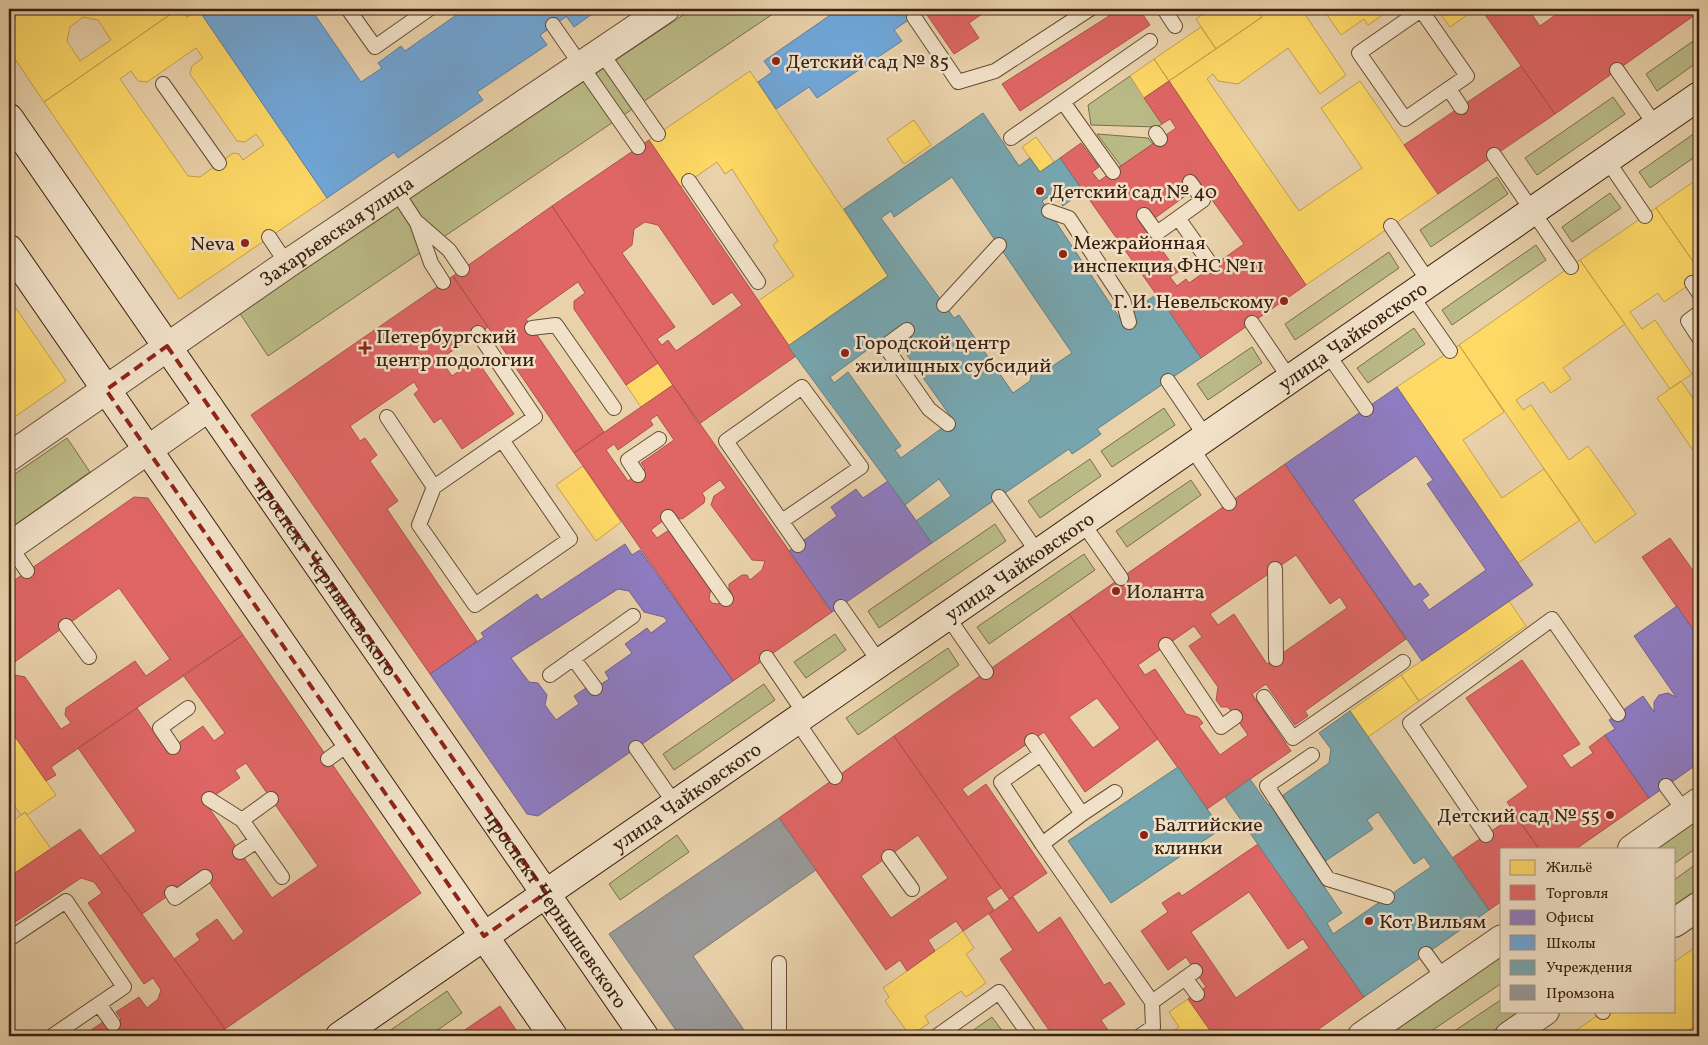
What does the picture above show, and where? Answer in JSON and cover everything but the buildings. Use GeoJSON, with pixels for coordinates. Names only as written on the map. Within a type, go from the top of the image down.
{"type":"FeatureCollection","features":[{"type":"Feature","properties":{"kind":"street","name":"Захарьевская улица"},"geometry":{"type":"LineString","coordinates":[[9,457],[287,264],[665,9]]}},
{"type":"Feature","properties":{"kind":"street","name":"улица Чайковского"},"geometry":{"type":"LineString","coordinates":[[340,1036],[1606,160],[1656,126],[1697,102]]}},
{"type":"Feature","properties":{"kind":"street","name":"проспект Чернышевского"},"geometry":{"type":"LineString","coordinates":[[9,118],[644,1036]]}},
{"type":"Feature","properties":{"kind":"street"},"geometry":{"type":"LineString","coordinates":[[9,249],[553,1036]]}},
{"type":"Feature","properties":{"kind":"street"},"geometry":{"type":"LineString","coordinates":[[9,546],[209,407]]}},
{"type":"Feature","properties":{"kind":"street"},"geometry":{"type":"LineString","coordinates":[[1633,848],[1692,807]]}},
{"type":"Feature","properties":{"kind":"street"},"geometry":{"type":"LineString","coordinates":[[1676,922],[1699,906]]}},
{"type":"Feature","properties":{"kind":"street"},"geometry":{"type":"LineString","coordinates":[[1362,1036],[1500,940]]}},
{"type":"Feature","properties":{"kind":"street"},"geometry":{"type":"LineString","coordinates":[[1509,1036],[1544,1012]]}},
{"type":"Feature","properties":{"kind":"lane"},"geometry":{"type":"LineString","coordinates":[[348,9],[375,47],[430,9]]}},
{"type":"Feature","properties":{"kind":"lane"},"geometry":{"type":"LineString","coordinates":[[914,17],[958,82],[995,71],[1090,9]]}},
{"type":"Feature","properties":{"kind":"lane"},"geometry":{"type":"LineString","coordinates":[[1164,9],[1175,26]]}},
{"type":"Feature","properties":{"kind":"lane"},"geometry":{"type":"LineString","coordinates":[[1421,10],[1467,76],[1448,89],[1406,119],[1359,53],[1421,10]]}},
{"type":"Feature","properties":{"kind":"lane"},"geometry":{"type":"LineString","coordinates":[[553,25],[591,59],[658,134]]}},
{"type":"Feature","properties":{"kind":"lane"},"geometry":{"type":"LineString","coordinates":[[1011,138],[1150,42]]}},
{"type":"Feature","properties":{"kind":"lane"},"geometry":{"type":"LineString","coordinates":[[591,59],[638,147]]}},
{"type":"Feature","properties":{"kind":"lane"},"geometry":{"type":"LineString","coordinates":[[1617,70],[1656,126]]}},
{"type":"Feature","properties":{"kind":"lane"},"geometry":{"type":"LineString","coordinates":[[163,84],[219,163]]}},
{"type":"Feature","properties":{"kind":"lane"},"geometry":{"type":"LineString","coordinates":[[1448,89],[1461,107]]}},
{"type":"Feature","properties":{"kind":"lane"},"geometry":{"type":"LineString","coordinates":[[1063,102],[1113,172]]}},
{"type":"Feature","properties":{"kind":"lane"},"geometry":{"type":"LineString","coordinates":[[1494,155],[1571,267]]}},
{"type":"Feature","properties":{"kind":"lane"},"geometry":{"type":"LineString","coordinates":[[1606,160],[1645,216]]}},
{"type":"Feature","properties":{"kind":"lane"},"geometry":{"type":"LineString","coordinates":[[689,181],[758,282]]}},
{"type":"Feature","properties":{"kind":"lane"},"geometry":{"type":"LineString","coordinates":[[1144,215],[1157,233],[1178,218],[1203,200],[1190,182]]}},
{"type":"Feature","properties":{"kind":"lane"},"geometry":{"type":"LineString","coordinates":[[396,191],[417,223],[431,263],[444,282]]}},
{"type":"Feature","properties":{"kind":"lane"},"geometry":{"type":"LineString","coordinates":[[1049,212],[1069,218],[1123,300],[1130,322]]}},
{"type":"Feature","properties":{"kind":"lane"},"geometry":{"type":"LineString","coordinates":[[1178,218],[1212,266]]}},
{"type":"Feature","properties":{"kind":"lane"},"geometry":{"type":"LineString","coordinates":[[417,223],[449,250],[462,269]]}},
{"type":"Feature","properties":{"kind":"lane"},"geometry":{"type":"LineString","coordinates":[[1391,226],[1450,351]]}},
{"type":"Feature","properties":{"kind":"lane"},"geometry":{"type":"LineString","coordinates":[[269,237],[287,264]]}},
{"type":"Feature","properties":{"kind":"lane"},"geometry":{"type":"LineString","coordinates":[[944,305],[998,245]]}},
{"type":"Feature","properties":{"kind":"lane"},"geometry":{"type":"LineString","coordinates":[[1699,313],[1688,321],[1699,338]]}},
{"type":"Feature","properties":{"kind":"lane"},"geometry":{"type":"LineString","coordinates":[[1252,323],[1290,379]]}},
{"type":"Feature","properties":{"kind":"lane"},"geometry":{"type":"LineString","coordinates":[[532,328],[556,325],[614,408]]}},
{"type":"Feature","properties":{"kind":"lane"},"geometry":{"type":"LineString","coordinates":[[907,330],[885,346],[929,409],[948,424]]}},
{"type":"Feature","properties":{"kind":"lane"},"geometry":{"type":"LineString","coordinates":[[478,333],[535,417],[434,487],[419,524],[475,605],[570,539],[502,440]]}},
{"type":"Feature","properties":{"kind":"lane"},"geometry":{"type":"LineString","coordinates":[[1327,353],[1366,408]]}},
{"type":"Feature","properties":{"kind":"lane"},"geometry":{"type":"LineString","coordinates":[[1168,381],[1229,503]]}},
{"type":"Feature","properties":{"kind":"lane"},"geometry":{"type":"LineString","coordinates":[[782,521],[861,466],[802,387],[726,441],[798,544]]}},
{"type":"Feature","properties":{"kind":"lane"},"geometry":{"type":"LineString","coordinates":[[387,417],[434,487]]}},
{"type":"Feature","properties":{"kind":"lane"},"geometry":{"type":"LineString","coordinates":[[638,474],[628,460],[659,439]]}},
{"type":"Feature","properties":{"kind":"lane"},"geometry":{"type":"LineString","coordinates":[[999,497],[1038,553]]}},
{"type":"Feature","properties":{"kind":"lane"},"geometry":{"type":"LineString","coordinates":[[668,517],[726,599]]}},
{"type":"Feature","properties":{"kind":"lane"},"geometry":{"type":"LineString","coordinates":[[1082,522],[1121,578]]}},
{"type":"Feature","properties":{"kind":"lane"},"geometry":{"type":"LineString","coordinates":[[9,546],[27,571]]}},
{"type":"Feature","properties":{"kind":"lane"},"geometry":{"type":"LineString","coordinates":[[1275,569],[1276,659]]}},
{"type":"Feature","properties":{"kind":"lane"},"geometry":{"type":"LineString","coordinates":[[841,607],[880,663]]}},
{"type":"Feature","properties":{"kind":"lane"},"geometry":{"type":"LineString","coordinates":[[550,675],[632,616]]}},
{"type":"Feature","properties":{"kind":"lane"},"geometry":{"type":"LineString","coordinates":[[947,616],[986,672]]}},
{"type":"Feature","properties":{"kind":"lane"},"geometry":{"type":"LineString","coordinates":[[1486,835],[1410,723],[1552,619],[1618,714]]}},
{"type":"Feature","properties":{"kind":"lane"},"geometry":{"type":"LineString","coordinates":[[66,626],[89,657]]}},
{"type":"Feature","properties":{"kind":"lane"},"geometry":{"type":"LineString","coordinates":[[1166,645],[1221,727],[1235,717]]}},
{"type":"Feature","properties":{"kind":"lane"},"geometry":{"type":"LineString","coordinates":[[573,658],[595,688]]}},
{"type":"Feature","properties":{"kind":"lane"},"geometry":{"type":"LineString","coordinates":[[767,658],[835,778]]}},
{"type":"Feature","properties":{"kind":"lane"},"geometry":{"type":"LineString","coordinates":[[1264,697],[1293,738],[1403,662]]}},
{"type":"Feature","properties":{"kind":"lane"},"geometry":{"type":"LineString","coordinates":[[173,747],[160,728],[188,708]]}},
{"type":"Feature","properties":{"kind":"lane"},"geometry":{"type":"LineString","coordinates":[[1032,741],[1082,814]]}},
{"type":"Feature","properties":{"kind":"lane"},"geometry":{"type":"LineString","coordinates":[[328,758],[350,743]]}},
{"type":"Feature","properties":{"kind":"lane"},"geometry":{"type":"LineString","coordinates":[[636,748],[675,804]]}},
{"type":"Feature","properties":{"kind":"lane"},"geometry":{"type":"LineString","coordinates":[[1041,754],[1001,782],[1152,1002],[1153,1028],[1140,1036]]}},
{"type":"Feature","properties":{"kind":"lane"},"geometry":{"type":"LineString","coordinates":[[1312,755],[1267,786],[1328,879],[1387,897]]}},
{"type":"Feature","properties":{"kind":"lane"},"geometry":{"type":"LineString","coordinates":[[1666,786],[1692,807]]}},
{"type":"Feature","properties":{"kind":"lane"},"geometry":{"type":"LineString","coordinates":[[1042,844],[1115,792]]}},
{"type":"Feature","properties":{"kind":"lane"},"geometry":{"type":"LineString","coordinates":[[209,799],[242,820],[282,877]]}},
{"type":"Feature","properties":{"kind":"lane"},"geometry":{"type":"LineString","coordinates":[[242,820],[271,799]]}},
{"type":"Feature","properties":{"kind":"lane"},"geometry":{"type":"LineString","coordinates":[[240,852],[257,841]]}},
{"type":"Feature","properties":{"kind":"lane"},"geometry":{"type":"LineString","coordinates":[[889,856],[912,888]]}},
{"type":"Feature","properties":{"kind":"lane"},"geometry":{"type":"LineString","coordinates":[[172,893],[175,898],[205,877]]}},
{"type":"Feature","properties":{"kind":"lane"},"geometry":{"type":"LineString","coordinates":[[9,939],[66,901],[124,988],[52,1036]]}},
{"type":"Feature","properties":{"kind":"lane"},"geometry":{"type":"LineString","coordinates":[[1426,954],[1444,979]]}},
{"type":"Feature","properties":{"kind":"lane"},"geometry":{"type":"LineString","coordinates":[[779,963],[779,1036]]}},
{"type":"Feature","properties":{"kind":"lane"},"geometry":{"type":"LineString","coordinates":[[1152,1002],[1190,974],[1197,994]]}},
{"type":"Feature","properties":{"kind":"lane"},"geometry":{"type":"LineString","coordinates":[[937,1036],[999,992],[1030,1036]]}},
{"type":"Feature","properties":{"kind":"lane"},"geometry":{"type":"LineString","coordinates":[[99,1004],[113,1024]]}},
{"type":"Feature","properties":{"kind":"highlighted area"},"geometry":{"type":"Polygon","coordinates":[[[167,346],[546,893],[484,936],[106,390],[167,346]]]}},
{"type":"Feature","properties":{"kind":"green space"},"geometry":{"type":"Polygon","coordinates":[[[692,9],[780,9],[268,356],[239,312],[692,9]]]}},
{"type":"Feature","properties":{"kind":"green space"},"geometry":{"type":"Polygon","coordinates":[[[1699,37],[1699,61],[1657,91],[1646,74],[1699,37]]]}},
{"type":"Feature","properties":{"kind":"green space"},"geometry":{"type":"Polygon","coordinates":[[[1130,76],[1162,124],[1157,127],[1091,125],[1088,105],[1130,76]]]}},
{"type":"Feature","properties":{"kind":"green space"},"geometry":{"type":"Polygon","coordinates":[[[1613,97],[1625,114],[1537,175],[1525,158],[1613,97]]]}},
{"type":"Feature","properties":{"kind":"green space"},"geometry":{"type":"Polygon","coordinates":[[[1695,133],[1699,139],[1699,154],[1650,188],[1639,172],[1695,133]]]}},
{"type":"Feature","properties":{"kind":"green space"},"geometry":{"type":"Polygon","coordinates":[[[1097,134],[1148,138],[1153,144],[1121,166],[1097,134]]]}},
{"type":"Feature","properties":{"kind":"green space"},"geometry":{"type":"Polygon","coordinates":[[[1497,177],[1508,194],[1431,247],[1420,230],[1497,177]]]}},
{"type":"Feature","properties":{"kind":"green space"},"geometry":{"type":"Polygon","coordinates":[[[1610,193],[1621,208],[1572,242],[1562,227],[1610,193]]]}},
{"type":"Feature","properties":{"kind":"green space"},"geometry":{"type":"Polygon","coordinates":[[[1536,245],[1546,260],[1452,325],[1442,310],[1536,245]]]}},
{"type":"Feature","properties":{"kind":"green space"},"geometry":{"type":"Polygon","coordinates":[[[1389,252],[1399,268],[1295,340],[1285,324],[1389,252]]]}},
{"type":"Feature","properties":{"kind":"green space"},"geometry":{"type":"Polygon","coordinates":[[[1414,328],[1425,344],[1368,383],[1357,368],[1414,328]]]}},
{"type":"Feature","properties":{"kind":"green space"},"geometry":{"type":"Polygon","coordinates":[[[1252,347],[1262,363],[1208,400],[1197,384],[1252,347]]]}},
{"type":"Feature","properties":{"kind":"green space"},"geometry":{"type":"Polygon","coordinates":[[[1164,408],[1175,425],[1112,467],[1101,451],[1164,408]]]}},
{"type":"Feature","properties":{"kind":"green space"},"geometry":{"type":"Polygon","coordinates":[[[67,438],[90,472],[9,529],[9,478],[67,438]]]}},
{"type":"Feature","properties":{"kind":"green space"},"geometry":{"type":"Polygon","coordinates":[[[1090,459],[1101,476],[1040,518],[1028,501],[1090,459]]]}},
{"type":"Feature","properties":{"kind":"green space"},"geometry":{"type":"Polygon","coordinates":[[[1191,480],[1201,495],[1127,547],[1116,531],[1191,480]]]}},
{"type":"Feature","properties":{"kind":"green space"},"geometry":{"type":"Polygon","coordinates":[[[995,524],[1006,541],[879,628],[868,611],[995,524]]]}},
{"type":"Feature","properties":{"kind":"green space"},"geometry":{"type":"Polygon","coordinates":[[[1084,554],[1095,570],[989,644],[977,627],[1084,554]]]}},
{"type":"Feature","properties":{"kind":"green space"},"geometry":{"type":"Polygon","coordinates":[[[835,634],[846,650],[806,678],[794,662],[835,634]]]}},
{"type":"Feature","properties":{"kind":"green space"},"geometry":{"type":"Polygon","coordinates":[[[948,648],[959,665],[858,735],[846,718],[948,648]]]}},
{"type":"Feature","properties":{"kind":"green space"},"geometry":{"type":"Polygon","coordinates":[[[764,684],[775,700],[674,770],[663,754],[764,684]]]}},
{"type":"Feature","properties":{"kind":"green space"},"geometry":{"type":"Polygon","coordinates":[[[1699,816],[1699,846],[1676,863],[1676,848],[1653,848],[1699,816]]]}},
{"type":"Feature","properties":{"kind":"green space"},"geometry":{"type":"Polygon","coordinates":[[[677,835],[689,852],[620,900],[609,884],[677,835]]]}},
{"type":"Feature","properties":{"kind":"green space"},"geometry":{"type":"Polygon","coordinates":[[[1699,862],[1699,889],[1676,905],[1676,879],[1699,862]]]}},
{"type":"Feature","properties":{"kind":"green space"},"geometry":{"type":"Polygon","coordinates":[[[1500,954],[1500,984],[1424,1036],[1382,1036],[1500,954]]]}},
{"type":"Feature","properties":{"kind":"green space"},"geometry":{"type":"Polygon","coordinates":[[[447,991],[462,1013],[429,1036],[382,1036],[447,991]]]}},
{"type":"Feature","properties":{"kind":"green space"},"geometry":{"type":"Polygon","coordinates":[[[1500,1000],[1500,1012],[1521,1012],[1486,1036],[1447,1036],[1500,1000]]]}},
{"type":"Feature","properties":{"kind":"green space"},"geometry":{"type":"Polygon","coordinates":[[[992,1017],[1006,1036],[965,1036],[992,1017]]]}},
{"type":"Feature","properties":{"kind":"place","name":"Детский сад № 85"},"geometry":{"type":"Point","coordinates":[776,61]}},
{"type":"Feature","properties":{"kind":"place","name":"Детский сад № 40"},"geometry":{"type":"Point","coordinates":[1040,191]}},
{"type":"Feature","properties":{"kind":"place","name":"Neva"},"geometry":{"type":"Point","coordinates":[245,243]}},
{"type":"Feature","properties":{"kind":"place","name":"Межрайонная инспекция ФНС №11"},"geometry":{"type":"Point","coordinates":[1063,254]}},
{"type":"Feature","properties":{"kind":"place","name":"Г. И. Невельскому"},"geometry":{"type":"Point","coordinates":[1284,301]}},
{"type":"Feature","properties":{"kind":"place","name":"Петербургский центр подологии"},"geometry":{"type":"Point","coordinates":[365,348]}},
{"type":"Feature","properties":{"kind":"place","name":"Городской центр жилищных субсидий"},"geometry":{"type":"Point","coordinates":[845,353]}},
{"type":"Feature","properties":{"kind":"place","name":"Иоланта"},"geometry":{"type":"Point","coordinates":[1116,591]}},
{"type":"Feature","properties":{"kind":"place","name":"Детский сад № 55"},"geometry":{"type":"Point","coordinates":[1610,815]}},
{"type":"Feature","properties":{"kind":"place","name":"Балтийские клинки"},"geometry":{"type":"Point","coordinates":[1144,835]}},
{"type":"Feature","properties":{"kind":"place","name":"Кот Вильям"},"geometry":{"type":"Point","coordinates":[1369,921]}}]}
